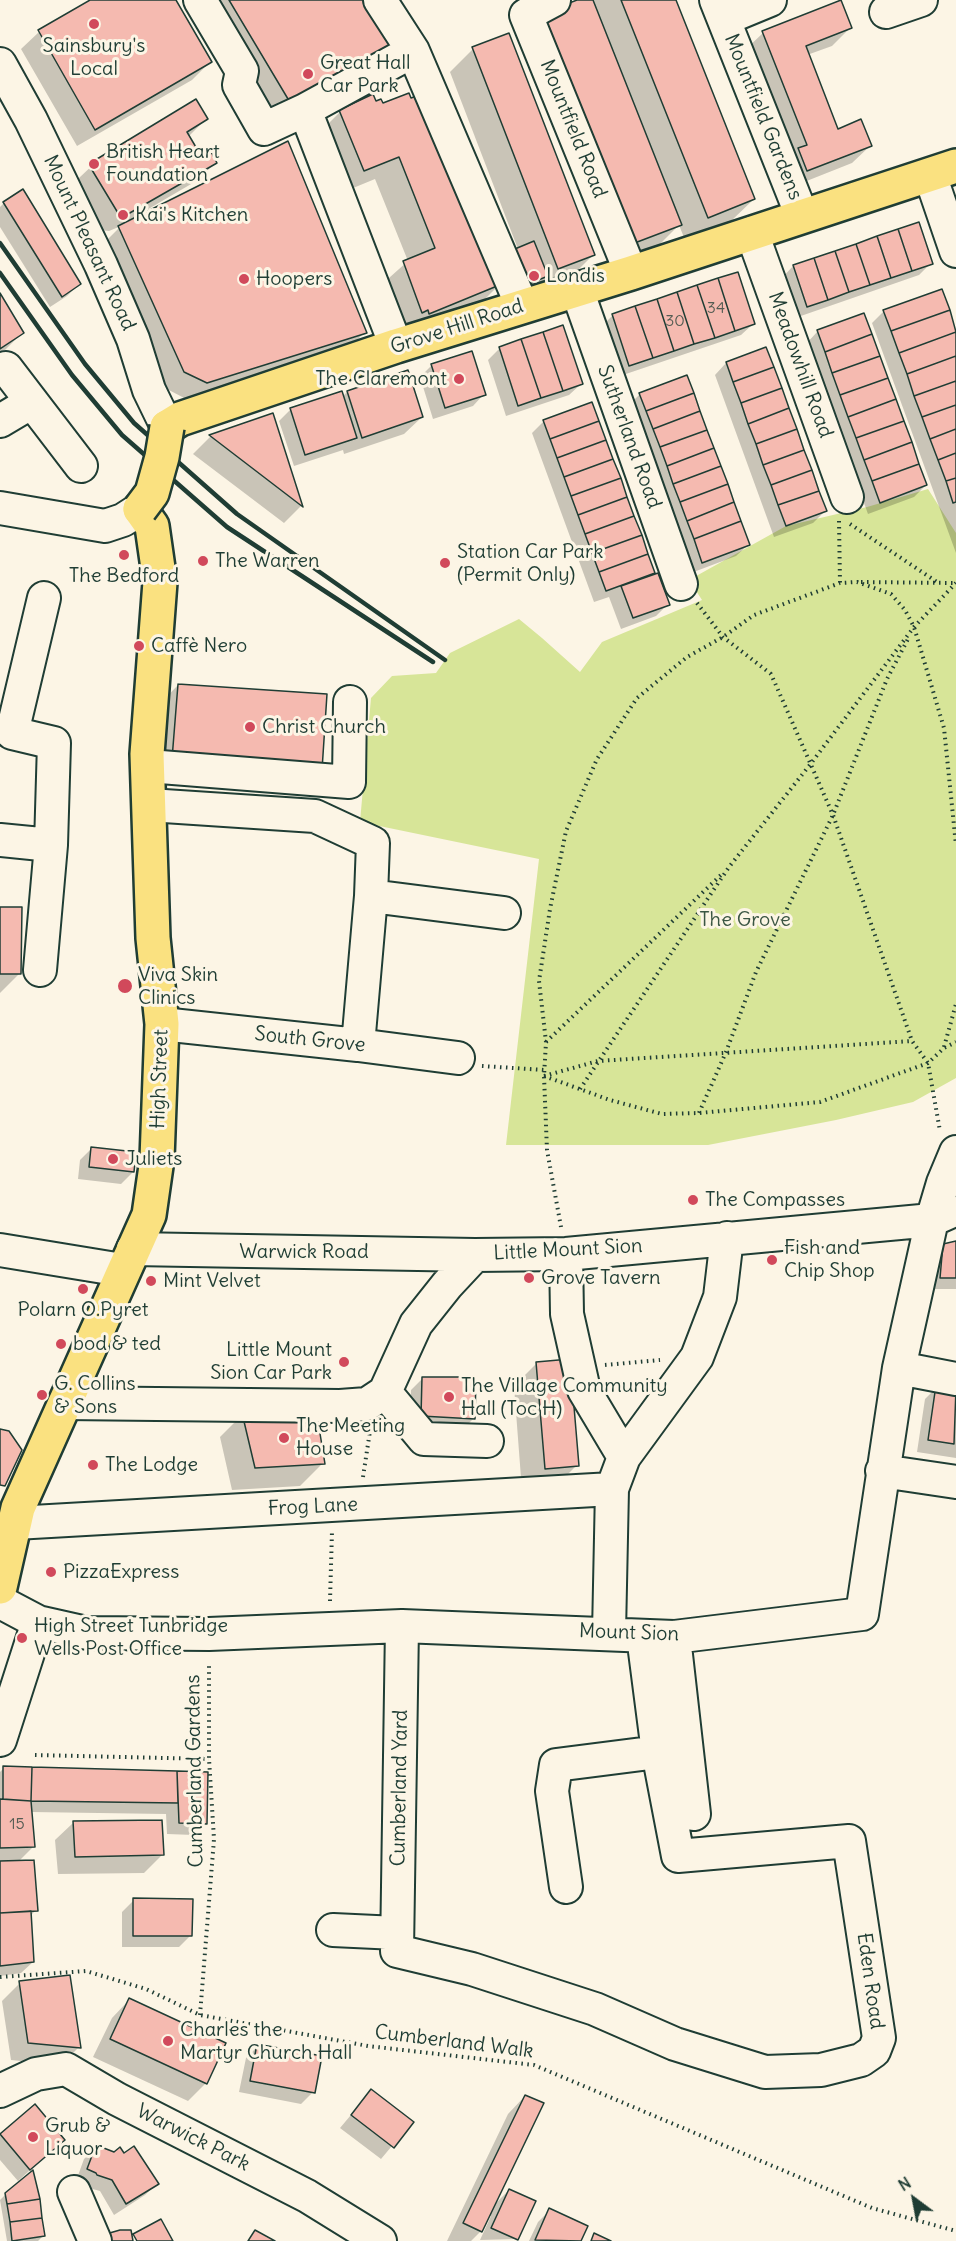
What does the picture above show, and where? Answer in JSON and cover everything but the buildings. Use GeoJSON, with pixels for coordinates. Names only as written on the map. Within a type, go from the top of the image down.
{"type":"FeatureCollection","features":[{"type":"Feature","properties":{"kind":"main road","name":"Grove Hill Road"},"geometry":{"type":"LineString","coordinates":[[166,427],[180,419],[396,346],[631,273],[943,171]]}},
{"type":"Feature","properties":{"kind":"main road"},"geometry":{"type":"LineString","coordinates":[[140,509],[152,493],[162,457],[166,427]]}},
{"type":"Feature","properties":{"kind":"main road","name":"High Street"},"geometry":{"type":"LineString","coordinates":[[0,1587],[11,1512],[65,1403],[148,1215],[158,1159],[162,1024],[153,938],[148,766],[160,582],[152,526],[140,509]]}},
{"type":"Feature","properties":{"kind":"street"},"geometry":{"type":"LineString","coordinates":[[200,0],[242,71],[239,85],[264,129],[305,110],[413,51]]}},
{"type":"Feature","properties":{"kind":"street"},"geometry":{"type":"LineString","coordinates":[[380,0],[413,51],[522,306]]}},
{"type":"Feature","properties":{"kind":"street","name":"Mountfield Road"},"geometry":{"type":"LineString","coordinates":[[554,0],[526,15],[631,273]]}},
{"type":"Feature","properties":{"kind":"street","name":"Mountfield Gardens"},"geometry":{"type":"LineString","coordinates":[[770,0],[720,9],[802,216]]}},
{"type":"Feature","properties":{"kind":"street"},"geometry":{"type":"LineString","coordinates":[[886,12],[921,0]]}},
{"type":"Feature","properties":{"kind":"street","name":"Mount Pleasant Road"},"geometry":{"type":"LineString","coordinates":[[0,64],[31,120],[101,265],[133,339],[149,390],[166,427]]}},
{"type":"Feature","properties":{"kind":"street"},"geometry":{"type":"LineString","coordinates":[[305,110],[396,346]]}},
{"type":"Feature","properties":{"kind":"street"},"geometry":{"type":"LineString","coordinates":[[943,171],[956,251]]}},
{"type":"Feature","properties":{"kind":"street","name":"Meadowhill Road"},"geometry":{"type":"LineString","coordinates":[[752,233],[847,497]]}},
{"type":"Feature","properties":{"kind":"street","name":"Sutherland Road"},"geometry":{"type":"LineString","coordinates":[[577,290],[681,584]]}},
{"type":"Feature","properties":{"kind":"street"},"geometry":{"type":"LineString","coordinates":[[6,368],[81,466]]}},
{"type":"Feature","properties":{"kind":"street"},"geometry":{"type":"LineString","coordinates":[[0,421],[32,402]]}},
{"type":"Feature","properties":{"kind":"street"},"geometry":{"type":"LineString","coordinates":[[0,508],[105,526],[123,520],[140,509]]}},
{"type":"Feature","properties":{"kind":"street"},"geometry":{"type":"LineString","coordinates":[[40,970],[51,845],[54,743],[12,733],[44,598]]}},
{"type":"Feature","properties":{"kind":"street"},"geometry":{"type":"LineString","coordinates":[[148,766],[349,782],[350,702]]}},
{"type":"Feature","properties":{"kind":"street"},"geometry":{"type":"LineString","coordinates":[[149,805],[315,816],[373,843],[372,896],[358,1045]]}},
{"type":"Feature","properties":{"kind":"street"},"geometry":{"type":"LineString","coordinates":[[0,840],[51,845]]}},
{"type":"Feature","properties":{"kind":"street"},"geometry":{"type":"LineString","coordinates":[[372,896],[504,913]]}},
{"type":"Feature","properties":{"kind":"street","name":"South Grove"},"geometry":{"type":"LineString","coordinates":[[162,1024],[458,1058]]}},
{"type":"Feature","properties":{"kind":"street","name":"Mount Sion"},"geometry":{"type":"LineString","coordinates":[[0,1602],[38,1622],[87,1633],[209,1634],[402,1626],[674,1637],[862,1614],[899,1368],[944,1214],[943,1183],[955,1154]]}},
{"type":"Feature","properties":{"kind":"street","name":"Little Mount Sion"},"geometry":{"type":"LineString","coordinates":[[380,1396],[416,1324],[475,1255],[566,1254],[727,1239],[944,1214]]}},
{"type":"Feature","properties":{"kind":"street"},"geometry":{"type":"LineString","coordinates":[[609,1633],[612,1489],[624,1458],[697,1357],[720,1297],[727,1239]]}},
{"type":"Feature","properties":{"kind":"street","name":"Warwick Road"},"geometry":{"type":"LineString","coordinates":[[0,1250],[128,1259],[475,1255]]}},
{"type":"Feature","properties":{"kind":"street"},"geometry":{"type":"LineString","coordinates":[[566,1254],[567,1314],[584,1390],[624,1458]]}},
{"type":"Feature","properties":{"kind":"street"},"geometry":{"type":"LineString","coordinates":[[899,1368],[956,1379]]}},
{"type":"Feature","properties":{"kind":"street"},"geometry":{"type":"LineString","coordinates":[[65,1403],[340,1406],[367,1404],[380,1396],[424,1439],[487,1441]]}},
{"type":"Feature","properties":{"kind":"street"},"geometry":{"type":"LineString","coordinates":[[882,1471],[956,1482]]}},
{"type":"Feature","properties":{"kind":"street","name":"Frog Lane"},"geometry":{"type":"LineString","coordinates":[[11,1512],[345,1505],[612,1489]]}},
{"type":"Feature","properties":{"kind":"street"},"geometry":{"type":"LineString","coordinates":[[0,1740],[38,1622]]}},
{"type":"Feature","properties":{"kind":"street","name":"Cumberland Yard"},"geometry":{"type":"LineString","coordinates":[[397,1942],[402,1626]]}},
{"type":"Feature","properties":{"kind":"street","name":"Eden Road"},"geometry":{"type":"LineString","coordinates":[[397,1942],[584,2006],[675,2044],[765,2072],[821,2070],[861,2060],[874,2051],[879,2038],[849,1840],[678,1856],[658,1752],[643,1636]]}},
{"type":"Feature","properties":{"kind":"street"},"geometry":{"type":"LineString","coordinates":[[674,1637],[694,1814]]}},
{"type":"Feature","properties":{"kind":"street"},"geometry":{"type":"LineString","coordinates":[[566,1887],[552,1791],[556,1765],[658,1752]]}},
{"type":"Feature","properties":{"kind":"street"},"geometry":{"type":"LineString","coordinates":[[333,1930],[397,1942]]}},
{"type":"Feature","properties":{"kind":"street","name":"Warwick Park"},"geometry":{"type":"LineString","coordinates":[[0,2091],[36,2074],[66,2069],[117,2099],[307,2196],[380,2241]]}},
{"type":"Feature","properties":{"kind":"street"},"geometry":{"type":"LineString","coordinates":[[74,2192],[95,2241]]}},
{"type":"Feature","properties":{"kind":"path"},"geometry":{"type":"LineString","coordinates":[[840,584],[839,517],[937,582]]}},
{"type":"Feature","properties":{"kind":"path"},"geometry":{"type":"LineString","coordinates":[[857,582],[891,594],[914,627],[944,728],[956,845]]}},
{"type":"Feature","properties":{"kind":"path"},"geometry":{"type":"LineString","coordinates":[[566,1254],[547,1150],[544,1076],[546,1042],[539,981],[550,909],[566,831],[597,759],[637,698],[687,657],[723,637],[754,615],[840,584],[857,582],[956,583]]}},
{"type":"Feature","properties":{"kind":"path"},"geometry":{"type":"LineString","coordinates":[[580,1089],[729,867],[914,627],[956,583]]}},
{"type":"Feature","properties":{"kind":"path"},"geometry":{"type":"LineString","coordinates":[[681,584],[723,637],[771,674],[809,766],[833,815],[912,1041],[928,1063],[941,1134],[955,1154]]}},
{"type":"Feature","properties":{"kind":"path"},"geometry":{"type":"LineString","coordinates":[[699,1113],[726,1052],[756,972],[833,815],[887,679],[914,627]]}},
{"type":"Feature","properties":{"kind":"path"},"geometry":{"type":"LineString","coordinates":[[546,1042],[729,867]]}},
{"type":"Feature","properties":{"kind":"path"},"geometry":{"type":"LineString","coordinates":[[944,1048],[956,1004]]}},
{"type":"Feature","properties":{"kind":"path"},"geometry":{"type":"LineString","coordinates":[[544,1076],[598,1060],[912,1041]]}},
{"type":"Feature","properties":{"kind":"path"},"geometry":{"type":"LineString","coordinates":[[544,1076],[662,1114],[699,1113],[820,1102],[928,1063],[944,1048],[956,1042]]}},
{"type":"Feature","properties":{"kind":"path"},"geometry":{"type":"LineString","coordinates":[[512,1068],[544,1070]]}},
{"type":"Feature","properties":{"kind":"path"},"geometry":{"type":"LineString","coordinates":[[579,1367],[697,1357]]}},
{"type":"Feature","properties":{"kind":"path"},"geometry":{"type":"LineString","coordinates":[[330,1629],[345,1505],[380,1396]]}},
{"type":"Feature","properties":{"kind":"path","name":"Cumberland Gardens"},"geometry":{"type":"LineString","coordinates":[[200,2015],[214,1839],[209,1759],[209,1634]]}},
{"type":"Feature","properties":{"kind":"path"},"geometry":{"type":"LineString","coordinates":[[35,1755],[209,1759]]}},
{"type":"Feature","properties":{"kind":"path","name":"Cumberland Walk"},"geometry":{"type":"LineString","coordinates":[[0,1977],[87,1971],[146,1989],[200,2015],[368,2046],[534,2065],[872,2208],[956,2231]]}},
{"type":"Feature","properties":{"kind":"green space","name":"The Grove"},"geometry":{"type":"Polygon","coordinates":[[[928,489],[956,533],[956,1078],[913,1102],[836,1120],[708,1145],[506,1145],[539,859],[360,822],[371,698],[392,676],[436,673],[450,653],[519,619],[580,672],[602,642],[702,600],[689,580],[786,526],[867,507],[928,489]]]}},
{"type":"Feature","properties":{"kind":"railway"},"geometry":{"type":"LineString","coordinates":[[0,243],[85,364],[134,423],[237,514],[445,660]]}},
{"type":"Feature","properties":{"kind":"railway"},"geometry":{"type":"LineString","coordinates":[[0,273],[72,375],[122,435],[227,527],[433,662]]}},
{"type":"Feature","properties":{"kind":"place","name":"Sainsbury's Local"},"geometry":{"type":"Point","coordinates":[94,24]}},
{"type":"Feature","properties":{"kind":"place","name":"Great Hall Car Park"},"geometry":{"type":"Point","coordinates":[308,74]}},
{"type":"Feature","properties":{"kind":"place","name":"British Heart Foundation"},"geometry":{"type":"Point","coordinates":[94,164]}},
{"type":"Feature","properties":{"kind":"place","name":"Kai's Kitchen"},"geometry":{"type":"Point","coordinates":[123,215]}},
{"type":"Feature","properties":{"kind":"place","name":"Londis"},"geometry":{"type":"Point","coordinates":[534,276]}},
{"type":"Feature","properties":{"kind":"place","name":"Hoopers"},"geometry":{"type":"Point","coordinates":[244,279]}},
{"type":"Feature","properties":{"kind":"place","name":"The Claremont"},"geometry":{"type":"Point","coordinates":[459,379]}},
{"type":"Feature","properties":{"kind":"place","name":"The Bedford"},"geometry":{"type":"Point","coordinates":[124,555]}},
{"type":"Feature","properties":{"kind":"place","name":"The Warren"},"geometry":{"type":"Point","coordinates":[203,561]}},
{"type":"Feature","properties":{"kind":"place","name":"Station Car Park (Permit Only)"},"geometry":{"type":"Point","coordinates":[445,563]}},
{"type":"Feature","properties":{"kind":"place","name":"Caffè Nero"},"geometry":{"type":"Point","coordinates":[139,646]}},
{"type":"Feature","properties":{"kind":"place","name":"Christ Church"},"geometry":{"type":"Point","coordinates":[250,727]}},
{"type":"Feature","properties":{"kind":"place","name":"Viva Skin Clinics"},"geometry":{"type":"Point","coordinates":[125,986]}},
{"type":"Feature","properties":{"kind":"place","name":"Juliets"},"geometry":{"type":"Point","coordinates":[113,1159]}},
{"type":"Feature","properties":{"kind":"place","name":"The Compasses"},"geometry":{"type":"Point","coordinates":[693,1200]}},
{"type":"Feature","properties":{"kind":"place","name":"Fish and Chip Shop"},"geometry":{"type":"Point","coordinates":[772,1260]}},
{"type":"Feature","properties":{"kind":"place","name":"Grove Tavern"},"geometry":{"type":"Point","coordinates":[529,1278]}},
{"type":"Feature","properties":{"kind":"place","name":"Mint Velvet"},"geometry":{"type":"Point","coordinates":[151,1281]}},
{"type":"Feature","properties":{"kind":"place","name":"Polarn O.Pyret"},"geometry":{"type":"Point","coordinates":[83,1289]}},
{"type":"Feature","properties":{"kind":"place","name":"bod & ted"},"geometry":{"type":"Point","coordinates":[61,1344]}},
{"type":"Feature","properties":{"kind":"place","name":"Little Mount Sion Car Park"},"geometry":{"type":"Point","coordinates":[344,1362]}},
{"type":"Feature","properties":{"kind":"place","name":"G. Collins & Sons"},"geometry":{"type":"Point","coordinates":[42,1395]}},
{"type":"Feature","properties":{"kind":"place","name":"The Village Community Hall (Toc H)"},"geometry":{"type":"Point","coordinates":[449,1397]}},
{"type":"Feature","properties":{"kind":"place","name":"The Meeting House"},"geometry":{"type":"Point","coordinates":[284,1438]}},
{"type":"Feature","properties":{"kind":"place","name":"The Lodge"},"geometry":{"type":"Point","coordinates":[93,1465]}},
{"type":"Feature","properties":{"kind":"place","name":"PizzaExpress"},"geometry":{"type":"Point","coordinates":[51,1572]}},
{"type":"Feature","properties":{"kind":"place","name":"High Street Tunbridge Wells Post Office"},"geometry":{"type":"Point","coordinates":[22,1638]}},
{"type":"Feature","properties":{"kind":"place","name":"Charles the Martyr Church Hall"},"geometry":{"type":"Point","coordinates":[168,2041]}},
{"type":"Feature","properties":{"kind":"place","name":"Grub & Liquor"},"geometry":{"type":"Point","coordinates":[33,2137]}}]}
